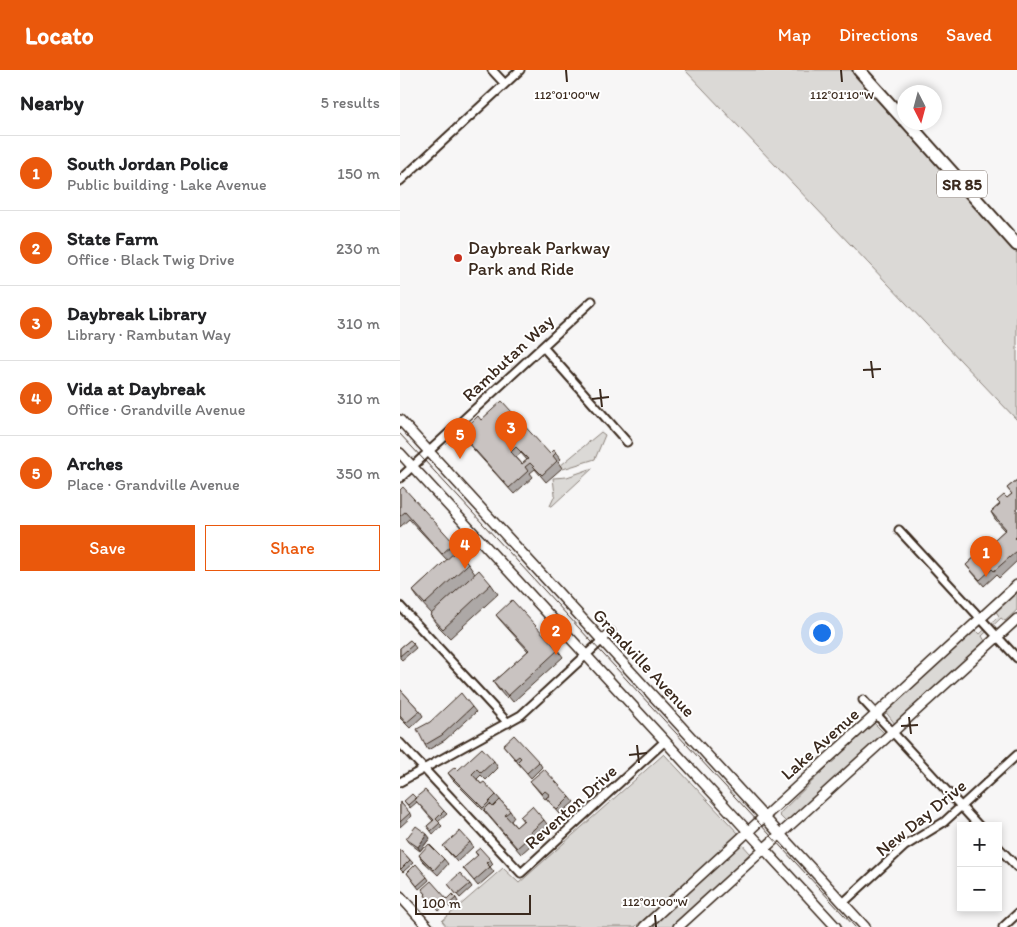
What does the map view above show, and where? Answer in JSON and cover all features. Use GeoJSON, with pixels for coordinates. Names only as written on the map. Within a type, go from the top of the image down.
{"type":"FeatureCollection","features":[{"type":"Feature","properties":{"kind":"highway","name":"SR 85"},"geometry":{"type":"LineString","coordinates":[[859,70],[897,111]]}},
{"type":"Feature","properties":{"kind":"highway","name":"SR 85"},"geometry":{"type":"LineString","coordinates":[[914,130],[1017,245]]}},
{"type":"Feature","properties":{"kind":"street"},"geometry":{"type":"LineString","coordinates":[[492,70],[505,84]]}},
{"type":"Feature","properties":{"kind":"street"},"geometry":{"type":"LineString","coordinates":[[400,181],[520,70]]}},
{"type":"Feature","properties":{"kind":"street","name":"Rambutan Way"},"geometry":{"type":"LineString","coordinates":[[400,478],[592,301]]}},
{"type":"Feature","properties":{"kind":"street"},"geometry":{"type":"LineString","coordinates":[[543,347],[627,442]]}},
{"type":"Feature","properties":{"kind":"street","name":"Grandville Avenue"},"geometry":{"type":"LineString","coordinates":[[400,420],[865,927]]}},
{"type":"Feature","properties":{"kind":"street"},"geometry":{"type":"LineString","coordinates":[[400,453],[836,927]]}},
{"type":"Feature","properties":{"kind":"street"},"geometry":{"type":"LineString","coordinates":[[899,530],[1017,658]]}},
{"type":"Feature","properties":{"kind":"street","name":"Lake Avenue"},"geometry":{"type":"LineString","coordinates":[[644,927],[1017,584]]}},
{"type":"Feature","properties":{"kind":"street"},"geometry":{"type":"LineString","coordinates":[[400,606],[508,723]]}},
{"type":"Feature","properties":{"kind":"street"},"geometry":{"type":"LineString","coordinates":[[678,927],[1017,618]]}},
{"type":"Feature","properties":{"kind":"street"},"geometry":{"type":"LineString","coordinates":[[400,782],[521,715],[611,632]]}},
{"type":"Feature","properties":{"kind":"street"},"geometry":{"type":"LineString","coordinates":[[863,700],[975,822]]}},
{"type":"Feature","properties":{"kind":"street","name":"Reventon Drive"},"geometry":{"type":"LineString","coordinates":[[424,768],[521,873],[664,742]]}},
{"type":"Feature","properties":{"kind":"street"},"geometry":{"type":"LineString","coordinates":[[400,743],[424,768]]}},
{"type":"Feature","properties":{"kind":"street","name":"New Day Drive"},"geometry":{"type":"LineString","coordinates":[[843,903],[905,846],[944,822],[1017,755]]}},
{"type":"Feature","properties":{"kind":"street"},"geometry":{"type":"LineString","coordinates":[[1002,851],[1017,867]]}},
{"type":"Feature","properties":{"kind":"street"},"geometry":{"type":"LineString","coordinates":[[400,896],[428,927]]}},
{"type":"Feature","properties":{"kind":"street"},"geometry":{"type":"LineString","coordinates":[[1004,927],[1017,914]]}},
{"type":"Feature","properties":{"kind":"shaded area"},"geometry":{"type":"Polygon","coordinates":[[[685,70],[853,70],[897,119],[897,130],[907,130],[1017,251],[1017,420],[685,70]]]}},
{"type":"Feature","properties":{"kind":"shaded area"},"geometry":{"type":"Polygon","coordinates":[[[601,432],[605,435],[595,459],[563,469],[560,466],[601,432]]]}},
{"type":"Feature","properties":{"kind":"shaded area"},"geometry":{"type":"Polygon","coordinates":[[[593,468],[550,506],[555,495],[553,478],[567,477],[593,468]]]}},
{"type":"Feature","properties":{"kind":"shaded area"},"geometry":{"type":"Polygon","coordinates":[[[1017,591],[1017,610],[1005,621],[1001,618],[982,636],[985,641],[895,724],[885,711],[975,629],[980,634],[999,616],[995,610],[1017,591]]]}},
{"type":"Feature","properties":{"kind":"shaded area"},"geometry":{"type":"Polygon","coordinates":[[[873,722],[885,734],[787,823],[779,815],[782,811],[873,722]]]}},
{"type":"Feature","properties":{"kind":"shaded area"},"geometry":{"type":"Polygon","coordinates":[[[664,754],[739,834],[635,927],[447,927],[442,921],[503,868],[519,883],[664,754]]]}},
{"type":"Feature","properties":{"kind":"shaded area"},"geometry":{"type":"Polygon","coordinates":[[[742,844],[750,853],[675,927],[650,927],[742,844]]]}},
{"type":"Feature","properties":{"kind":"building"},"geometry":{"type":"Polygon","coordinates":[[[502,401],[550,454],[554,450],[556,453],[553,456],[557,461],[542,475],[530,463],[525,467],[528,471],[509,488],[460,433],[478,416],[481,420],[502,401]],[[516,447],[511,452],[522,464],[528,459],[516,447]]]}},
{"type":"Feature","properties":{"kind":"building"},"geometry":{"type":"Polygon","coordinates":[[[1017,480],[1017,536],[1015,538],[1017,540],[1017,551],[994,571],[992,569],[980,580],[966,565],[1006,529],[991,512],[1000,504],[997,501],[1004,495],[1007,498],[1012,494],[1007,488],[1017,480]]]}},
{"type":"Feature","properties":{"kind":"building"},"geometry":{"type":"Polygon","coordinates":[[[403,487],[454,543],[442,554],[405,512],[400,516],[400,490],[403,487]]]}},
{"type":"Feature","properties":{"kind":"building"},"geometry":{"type":"Polygon","coordinates":[[[456,551],[468,564],[425,604],[413,591],[456,551]]]}},
{"type":"Feature","properties":{"kind":"building"},"geometry":{"type":"Polygon","coordinates":[[[479,570],[491,584],[443,629],[430,615],[479,570]]]}},
{"type":"Feature","properties":{"kind":"building"},"geometry":{"type":"Polygon","coordinates":[[[512,600],[558,650],[508,696],[493,682],[529,650],[496,615],[512,600]]]}},
{"type":"Feature","properties":{"kind":"building"},"geometry":{"type":"Polygon","coordinates":[[[410,640],[414,644],[400,656],[400,648],[410,640]]]}},
{"type":"Feature","properties":{"kind":"building"},"geometry":{"type":"Polygon","coordinates":[[[400,689],[420,711],[406,723],[400,716],[400,689]]]}},
{"type":"Feature","properties":{"kind":"building"},"geometry":{"type":"Polygon","coordinates":[[[461,693],[472,707],[442,735],[425,745],[417,729],[430,722],[461,693]]]}},
{"type":"Feature","properties":{"kind":"building"},"geometry":{"type":"Polygon","coordinates":[[[514,735],[539,762],[527,773],[517,762],[521,758],[519,756],[515,759],[503,745],[514,735]]]}},
{"type":"Feature","properties":{"kind":"building"},"geometry":{"type":"Polygon","coordinates":[[[482,748],[494,761],[481,773],[477,769],[472,774],[481,784],[484,782],[496,795],[483,808],[448,773],[455,767],[458,770],[482,748]]]}},
{"type":"Feature","properties":{"kind":"building"},"geometry":{"type":"Polygon","coordinates":[[[544,769],[570,797],[557,810],[546,798],[550,795],[545,791],[542,794],[530,781],[544,769]]]}},
{"type":"Feature","properties":{"kind":"building"},"geometry":{"type":"Polygon","coordinates":[[[425,790],[444,811],[436,819],[440,823],[431,831],[427,826],[434,820],[414,799],[425,790]]]}},
{"type":"Feature","properties":{"kind":"building"},"geometry":{"type":"Polygon","coordinates":[[[412,794],[416,798],[408,805],[404,801],[412,794]]]}},
{"type":"Feature","properties":{"kind":"building"},"geometry":{"type":"Polygon","coordinates":[[[500,800],[510,811],[505,815],[516,827],[524,820],[520,817],[532,806],[544,820],[525,837],[527,839],[517,848],[484,810],[490,804],[493,807],[500,800]]]}},
{"type":"Feature","properties":{"kind":"building"},"geometry":{"type":"Polygon","coordinates":[[[400,802],[410,813],[400,822],[400,802]]]}},
{"type":"Feature","properties":{"kind":"building"},"geometry":{"type":"Polygon","coordinates":[[[416,826],[427,834],[418,847],[406,839],[416,826]]]}},
{"type":"Feature","properties":{"kind":"building"},"geometry":{"type":"Polygon","coordinates":[[[460,831],[470,842],[454,857],[443,846],[460,831]]]}},
{"type":"Feature","properties":{"kind":"building"},"geometry":{"type":"Polygon","coordinates":[[[429,844],[444,859],[434,870],[419,855],[429,844]]]}},
{"type":"Feature","properties":{"kind":"building"},"geometry":{"type":"Polygon","coordinates":[[[480,848],[490,859],[486,863],[490,867],[474,881],[463,868],[478,855],[475,852],[480,848]]]}},
{"type":"Feature","properties":{"kind":"building"},"geometry":{"type":"Polygon","coordinates":[[[400,849],[410,860],[401,869],[400,868],[400,849]]]}},
{"type":"Feature","properties":{"kind":"building"},"geometry":{"type":"Polygon","coordinates":[[[416,864],[427,877],[417,886],[407,873],[416,864]]]}},
{"type":"Feature","properties":{"kind":"building"},"geometry":{"type":"Polygon","coordinates":[[[460,873],[470,884],[457,895],[448,884],[460,873]]]}},
{"type":"Feature","properties":{"kind":"building"},"geometry":{"type":"Polygon","coordinates":[[[431,881],[447,899],[452,894],[456,898],[448,905],[444,901],[436,908],[422,889],[431,881]]]}},
{"type":"Feature","properties":{"kind":"tram line"},"geometry":{"type":"LineString","coordinates":[[400,434],[855,927]]}},
{"type":"Feature","properties":{"kind":"place","name":"Daybreak Parkway Park and Ride"},"geometry":{"type":"Point","coordinates":[458,258]}},
{"type":"Feature","properties":{"kind":"place","name":"Daybreak Library"},"geometry":{"type":"Point","coordinates":[511,452]}},
{"type":"Feature","properties":{"kind":"place","name":"Arches"},"geometry":{"type":"Point","coordinates":[460,459]}},
{"type":"Feature","properties":{"kind":"place","name":"Vida at Daybreak"},"geometry":{"type":"Point","coordinates":[465,569]}},
{"type":"Feature","properties":{"kind":"place","name":"South Jordan Police"},"geometry":{"type":"Point","coordinates":[986,577]}},
{"type":"Feature","properties":{"kind":"place","name":"State Farm"},"geometry":{"type":"Point","coordinates":[556,655]}}]}
